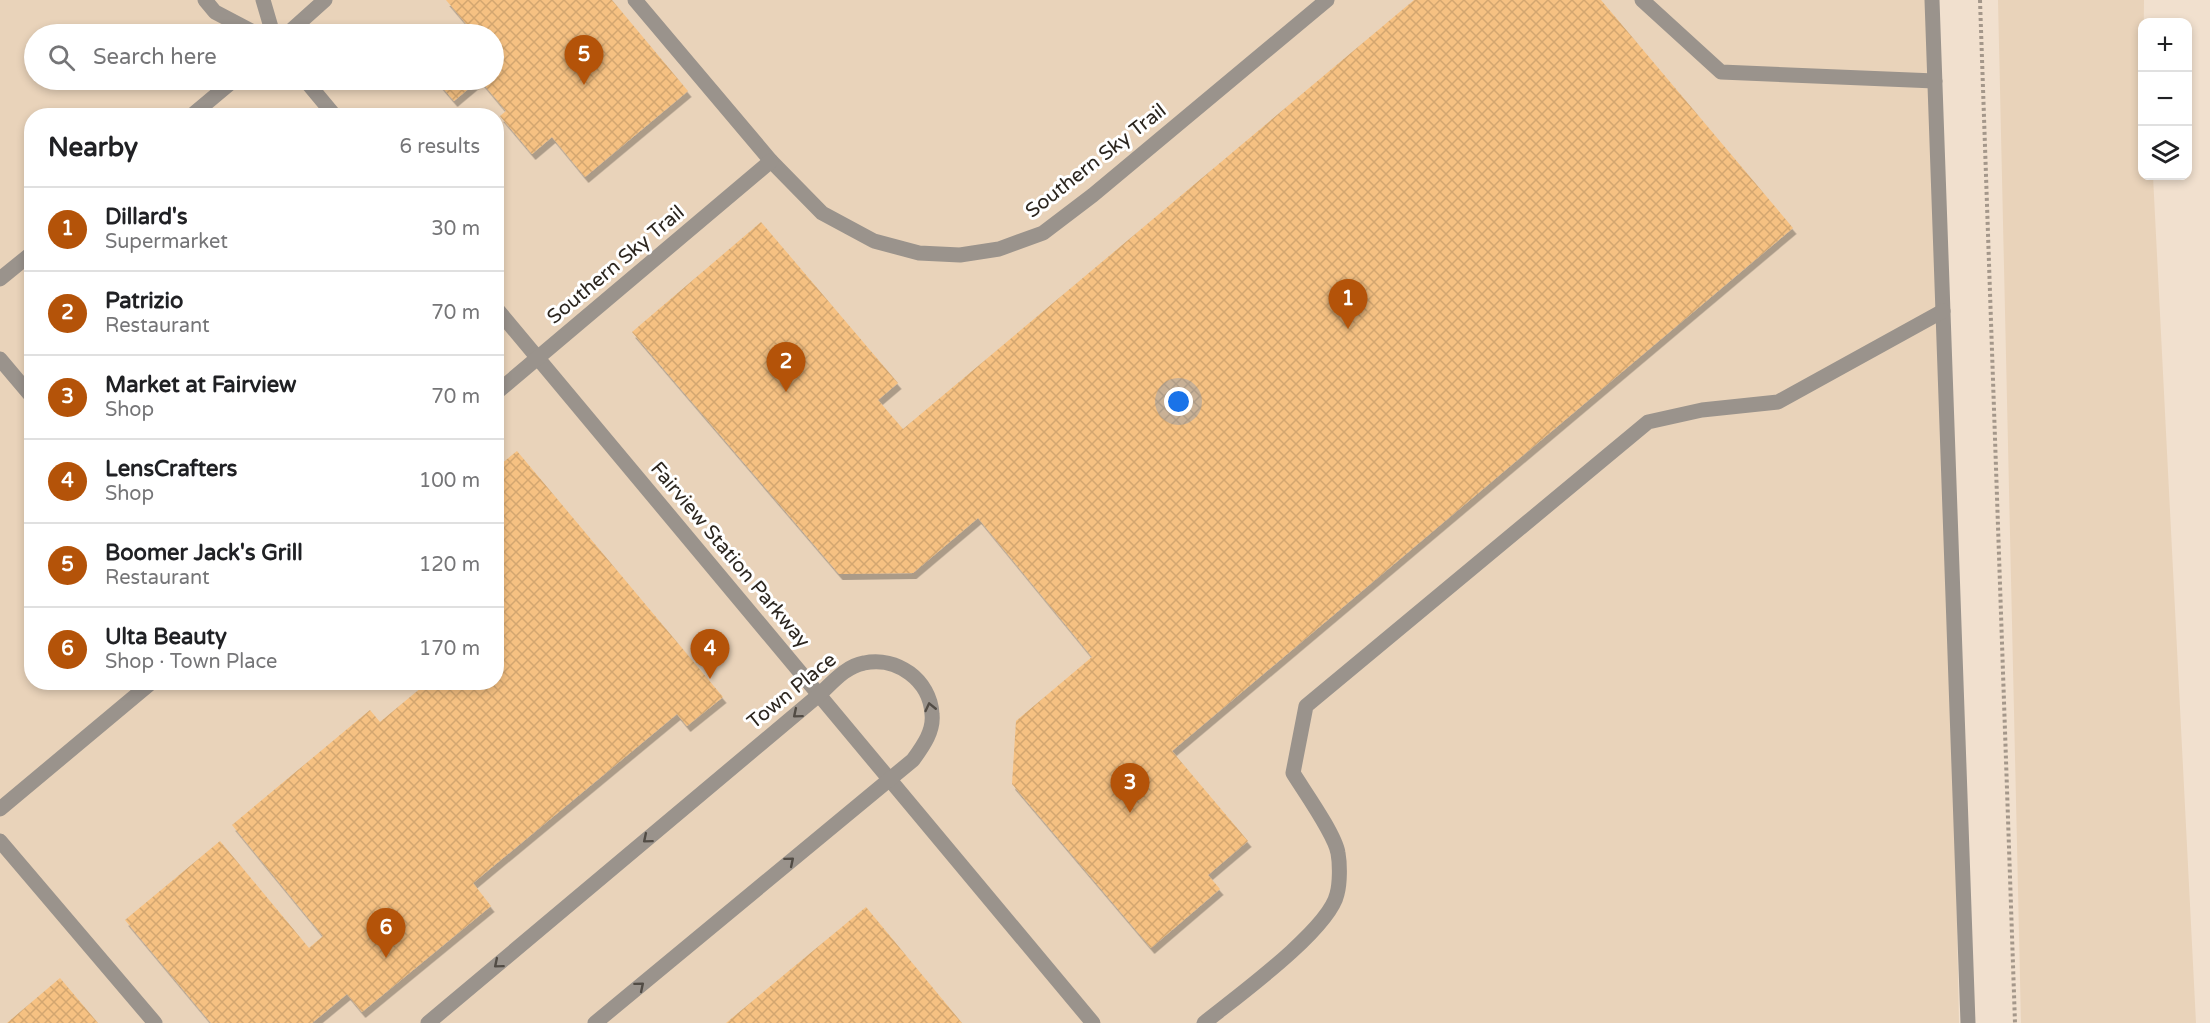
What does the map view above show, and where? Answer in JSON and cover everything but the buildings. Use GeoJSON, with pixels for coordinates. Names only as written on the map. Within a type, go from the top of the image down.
{"type":"FeatureCollection","features":[{"type":"Feature","properties":{"kind":"street"},"geometry":{"type":"LineString","coordinates":[[205,0],[215,12],[238,24]]}},
{"type":"Feature","properties":{"kind":"street"},"geometry":{"type":"LineString","coordinates":[[263,0],[270,24]]}},
{"type":"Feature","properties":{"kind":"street"},"geometry":{"type":"LineString","coordinates":[[298,24],[326,0]]}},
{"type":"Feature","properties":{"kind":"street"},"geometry":{"type":"LineString","coordinates":[[635,0],[771,161]]}},
{"type":"Feature","properties":{"kind":"street","name":"Southern Sky Trail"},"geometry":{"type":"LineString","coordinates":[[504,386],[771,161],[822,213],[874,241],[919,253],[960,255],[999,249],[1043,233],[1076,208],[1327,0]]}},
{"type":"Feature","properties":{"kind":"street"},"geometry":{"type":"LineString","coordinates":[[1642,0],[1720,72],[1935,81]]}},
{"type":"Feature","properties":{"kind":"street"},"geometry":{"type":"LineString","coordinates":[[1932,0],[1968,1023]]}},
{"type":"Feature","properties":{"kind":"street"},"geometry":{"type":"LineString","coordinates":[[201,108],[222,90]]}},
{"type":"Feature","properties":{"kind":"street"},"geometry":{"type":"LineString","coordinates":[[313,90],[328,108]]}},
{"type":"Feature","properties":{"kind":"street"},"geometry":{"type":"LineString","coordinates":[[0,279],[24,260]]}},
{"type":"Feature","properties":{"kind":"street"},"geometry":{"type":"LineString","coordinates":[[1204,1023],[1298,946],[1320,923],[1337,895],[1338,851],[1325,824],[1293,773],[1306,706],[1648,422],[1702,410],[1778,402],[1942,311]]}},
{"type":"Feature","properties":{"kind":"street","name":"Fairview Station Parkway"},"geometry":{"type":"LineString","coordinates":[[504,318],[1093,1023]]}},
{"type":"Feature","properties":{"kind":"street"},"geometry":{"type":"LineString","coordinates":[[0,358],[24,387]]}},
{"type":"Feature","properties":{"kind":"street","name":"Town Place"},"geometry":{"type":"LineString","coordinates":[[428,1023],[840,675],[862,663],[887,662],[910,672],[926,691],[933,715],[927,739],[913,760],[595,1023]]}},
{"type":"Feature","properties":{"kind":"street"},"geometry":{"type":"LineString","coordinates":[[0,809],[142,690]]}},
{"type":"Feature","properties":{"kind":"street"},"geometry":{"type":"LineString","coordinates":[[0,841],[155,1023]]}},
{"type":"Feature","properties":{"kind":"path"},"geometry":{"type":"LineString","coordinates":[[1980,0],[2015,1023]]}},
{"type":"Feature","properties":{"kind":"shaded area"},"geometry":{"type":"Polygon","coordinates":[[[0,0],[1938,0],[1959,1023],[0,1023],[0,0]]]}},
{"type":"Feature","properties":{"kind":"shaded area"},"geometry":{"type":"Polygon","coordinates":[[[1998,0],[2144,0],[2144,18],[2138,18],[2138,180],[2153,180],[2196,1023],[2021,1023],[1998,0]]]}},
{"type":"Feature","properties":{"kind":"place","name":"Boomer Jack's Grill"},"geometry":{"type":"Point","coordinates":[584,85]}},
{"type":"Feature","properties":{"kind":"place","name":"Dillard's"},"geometry":{"type":"Point","coordinates":[1348,329]}},
{"type":"Feature","properties":{"kind":"place","name":"Patrizio"},"geometry":{"type":"Point","coordinates":[786,392]}},
{"type":"Feature","properties":{"kind":"place","name":"LensCrafters"},"geometry":{"type":"Point","coordinates":[710,679]}},
{"type":"Feature","properties":{"kind":"place","name":"Market at Fairview"},"geometry":{"type":"Point","coordinates":[1130,813]}},
{"type":"Feature","properties":{"kind":"place","name":"Ulta Beauty"},"geometry":{"type":"Point","coordinates":[386,958]}}]}
